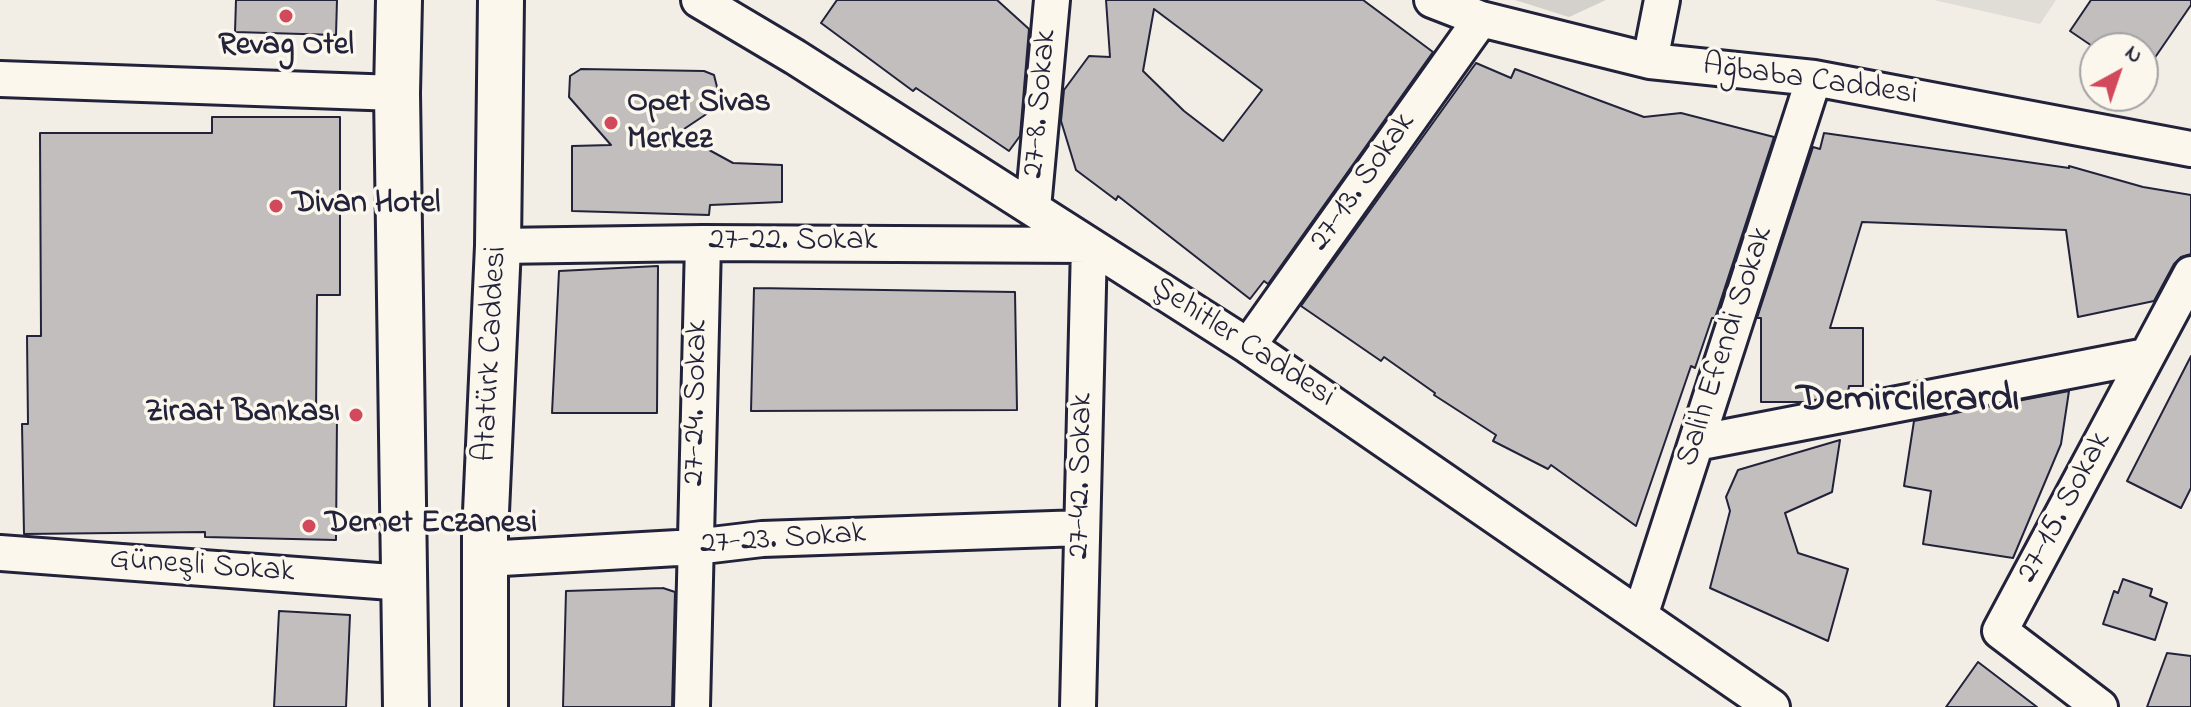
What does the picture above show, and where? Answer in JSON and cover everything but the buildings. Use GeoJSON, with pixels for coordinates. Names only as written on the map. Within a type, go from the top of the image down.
{"type":"FeatureCollection","features":[{"type":"Feature","properties":{"kind":"main road"},"geometry":{"type":"LineString","coordinates":[[399,0],[397,93],[406,707]]}},
{"type":"Feature","properties":{"kind":"main road","name":"Atatürk Caddesi"},"geometry":{"type":"LineString","coordinates":[[485,707],[485,534],[498,246],[501,0]]}},
{"type":"Feature","properties":{"kind":"street","name":"Şehitler Caddesi"},"geometry":{"type":"LineString","coordinates":[[699,0],[795,57],[1248,346],[1772,707]]}},
{"type":"Feature","properties":{"kind":"street","name":"27-8. Sokak"},"geometry":{"type":"LineString","coordinates":[[1033,208],[1052,0]]}},
{"type":"Feature","properties":{"kind":"street","name":"Ağbaba Caddesi"},"geometry":{"type":"LineString","coordinates":[[1432,0],[1481,19],[1650,61],[1814,78],[2191,149]]}},
{"type":"Feature","properties":{"kind":"street"},"geometry":{"type":"LineString","coordinates":[[1650,61],[1662,0]]}},
{"type":"Feature","properties":{"kind":"street","name":"27-13. Sokak"},"geometry":{"type":"LineString","coordinates":[[1248,346],[1481,19]]}},
{"type":"Feature","properties":{"kind":"street","name":"Salih Efendi Sokak"},"geometry":{"type":"LineString","coordinates":[[1640,616],[1814,78]]}},
{"type":"Feature","properties":{"kind":"street"},"geometry":{"type":"LineString","coordinates":[[0,79],[397,93]]}},
{"type":"Feature","properties":{"kind":"street","name":"27-22. Sokak"},"geometry":{"type":"LineString","coordinates":[[498,246],[703,243],[1089,245]]}},
{"type":"Feature","properties":{"kind":"street","name":"27-24. Sokak"},"geometry":{"type":"LineString","coordinates":[[692,707],[703,243]]}},
{"type":"Feature","properties":{"kind":"street","name":"27-42. Sokak"},"geometry":{"type":"LineString","coordinates":[[1078,707],[1089,245]]}},
{"type":"Feature","properties":{"kind":"street","name":"27-15. Sokak"},"geometry":{"type":"LineString","coordinates":[[2100,707],[2000,631],[2191,274]]}},
{"type":"Feature","properties":{"kind":"street"},"geometry":{"type":"LineString","coordinates":[[1696,443],[2146,356]]}},
{"type":"Feature","properties":{"kind":"street","name":"27-23. Sokak"},"geometry":{"type":"LineString","coordinates":[[485,559],[695,547],[762,539],[1082,528]]}},
{"type":"Feature","properties":{"kind":"street","name":"Güneşli Sokak"},"geometry":{"type":"LineString","coordinates":[[0,553],[405,583]]}},
{"type":"Feature","properties":{"kind":"shaded area"},"geometry":{"type":"Polygon","coordinates":[[[1515,0],[1606,0],[1569,17],[1515,0]]]}},
{"type":"Feature","properties":{"kind":"shaded area"},"geometry":{"type":"Polygon","coordinates":[[[1934,0],[2056,0],[2040,24],[1934,0]]]}},
{"type":"Feature","properties":{"kind":"place","name":"Revag Otel"},"geometry":{"type":"Point","coordinates":[286,16]}},
{"type":"Feature","properties":{"kind":"place","name":"Opet Sivas Merkez"},"geometry":{"type":"Point","coordinates":[611,123]}},
{"type":"Feature","properties":{"kind":"place","name":"Divan Hotel"},"geometry":{"type":"Point","coordinates":[276,206]}},
{"type":"Feature","properties":{"kind":"place","name":"Ziraat Bankası"},"geometry":{"type":"Point","coordinates":[356,415]}},
{"type":"Feature","properties":{"kind":"place","name":"Demet Eczanesi"},"geometry":{"type":"Point","coordinates":[309,526]}},
{"type":"Feature","properties":{"kind":"district","name":"Demircilerardı"},"geometry":{"type":"Point","coordinates":[1908,402]}}]}
